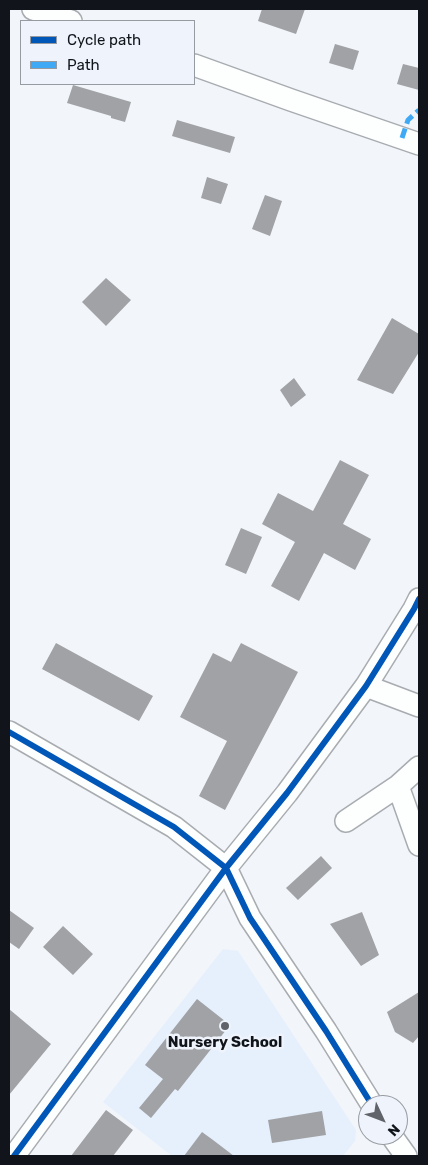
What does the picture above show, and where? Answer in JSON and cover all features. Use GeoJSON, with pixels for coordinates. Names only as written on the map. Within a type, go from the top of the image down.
{"type":"FeatureCollection","features":[{"type":"Feature","properties":{"kind":"street"},"geometry":{"type":"LineString","coordinates":[[33,9],[69,20]]}},
{"type":"Feature","properties":{"kind":"street"},"geometry":{"type":"LineString","coordinates":[[195,65],[419,144]]}},
{"type":"Feature","properties":{"kind":"street"},"geometry":{"type":"LineString","coordinates":[[14,1156],[226,868],[287,793],[366,686],[419,599]]}},
{"type":"Feature","properties":{"kind":"street"},"geometry":{"type":"LineString","coordinates":[[366,686],[419,706]]}},
{"type":"Feature","properties":{"kind":"street"},"geometry":{"type":"LineString","coordinates":[[9,732],[174,828],[226,868],[250,918],[326,1031],[366,1095]]}},
{"type":"Feature","properties":{"kind":"street"},"geometry":{"type":"LineString","coordinates":[[346,821],[398,786],[419,767]]}},
{"type":"Feature","properties":{"kind":"street"},"geometry":{"type":"LineString","coordinates":[[398,786],[419,845]]}},
{"type":"Feature","properties":{"kind":"street"},"geometry":{"type":"LineString","coordinates":[[398,1145],[406,1156]]}},
{"type":"Feature","properties":{"kind":"shaded area","name":"Nursery School"},"geometry":{"type":"Polygon","coordinates":[[[223,949],[238,951],[356,1130],[355,1141],[343,1156],[172,1156],[103,1102],[223,949]]]}},
{"type":"Feature","properties":{"kind":"building"},"geometry":{"type":"Polygon","coordinates":[[[262,9],[305,9],[296,34],[258,21],[262,9]]]}},
{"type":"Feature","properties":{"kind":"building"},"geometry":{"type":"Polygon","coordinates":[[[335,44],[359,51],[353,70],[329,63],[335,44]]]}},
{"type":"Feature","properties":{"kind":"building"},"geometry":{"type":"Polygon","coordinates":[[[403,64],[419,68],[419,90],[397,84],[403,64]]]}},
{"type":"Feature","properties":{"kind":"building"},"geometry":{"type":"Polygon","coordinates":[[[73,85],[131,102],[125,122],[67,103],[73,85]]]}},
{"type":"Feature","properties":{"kind":"building"},"geometry":{"type":"Polygon","coordinates":[[[177,120],[235,137],[230,153],[172,136],[177,120]]]}},
{"type":"Feature","properties":{"kind":"building"},"geometry":{"type":"Polygon","coordinates":[[[207,177],[228,184],[221,204],[201,198],[207,177]]]}},
{"type":"Feature","properties":{"kind":"building"},"geometry":{"type":"Polygon","coordinates":[[[265,195],[282,201],[270,236],[252,229],[265,195]]]}},
{"type":"Feature","properties":{"kind":"building"},"geometry":{"type":"Polygon","coordinates":[[[106,278],[131,300],[106,326],[82,302],[106,278]]]}},
{"type":"Feature","properties":{"kind":"building"},"geometry":{"type":"Polygon","coordinates":[[[392,318],[419,334],[419,352],[393,394],[357,380],[392,318]]]}},
{"type":"Feature","properties":{"kind":"building"},"geometry":{"type":"Polygon","coordinates":[[[294,378],[306,395],[291,407],[280,390],[294,378]]]}},
{"type":"Feature","properties":{"kind":"building"},"geometry":{"type":"Polygon","coordinates":[[[340,460],[369,475],[343,524],[371,539],[355,570],[324,553],[299,601],[271,586],[295,542],[262,524],[278,493],[313,511],[340,460]]]}},
{"type":"Feature","properties":{"kind":"building"},"geometry":{"type":"Polygon","coordinates":[[[241,528],[262,537],[246,574],[225,565],[241,528]]]}},
{"type":"Feature","properties":{"kind":"building"},"geometry":{"type":"Polygon","coordinates":[[[56,643],[153,696],[139,721],[42,669],[56,643]]]}},
{"type":"Feature","properties":{"kind":"building"},"geometry":{"type":"Polygon","coordinates":[[[241,643],[298,672],[225,810],[199,796],[227,741],[180,717],[213,653],[231,662],[241,643]]]}},
{"type":"Feature","properties":{"kind":"building"},"geometry":{"type":"Polygon","coordinates":[[[321,856],[332,868],[298,900],[286,888],[321,856]]]}},
{"type":"Feature","properties":{"kind":"building"},"geometry":{"type":"Polygon","coordinates":[[[9,910],[34,928],[19,949],[9,942],[9,910]]]}},
{"type":"Feature","properties":{"kind":"building"},"geometry":{"type":"Polygon","coordinates":[[[362,912],[379,955],[361,966],[330,924],[362,912]]]}},
{"type":"Feature","properties":{"kind":"building"},"geometry":{"type":"Polygon","coordinates":[[[63,926],[93,954],[73,975],[43,947],[63,926]]]}},
{"type":"Feature","properties":{"kind":"building"},"geometry":{"type":"Polygon","coordinates":[[[419,992],[419,1036],[413,1043],[395,1032],[387,1012],[419,992]]]}},
{"type":"Feature","properties":{"kind":"building"},"geometry":{"type":"Polygon","coordinates":[[[197,999],[230,1025],[178,1091],[175,1089],[151,1118],[139,1108],[163,1079],[145,1065],[197,999]]]}},
{"type":"Feature","properties":{"kind":"building"},"geometry":{"type":"Polygon","coordinates":[[[9,1009],[51,1044],[9,1095],[9,1009]]]}},
{"type":"Feature","properties":{"kind":"building"},"geometry":{"type":"Polygon","coordinates":[[[106,1110],[133,1130],[113,1156],[71,1156],[106,1110]]]}},
{"type":"Feature","properties":{"kind":"building"},"geometry":{"type":"Polygon","coordinates":[[[322,1111],[326,1135],[272,1143],[268,1120],[322,1111]]]}},
{"type":"Feature","properties":{"kind":"building"},"geometry":{"type":"Polygon","coordinates":[[[202,1132],[213,1140],[234,1156],[184,1156],[202,1132]]]}},
{"type":"Feature","properties":{"kind":"marked path"},"geometry":{"type":"LineString","coordinates":[[402,138],[408,120],[419,110]]}},
{"type":"Feature","properties":{"kind":"cycle path"},"geometry":{"type":"LineString","coordinates":[[366,1095],[326,1031],[250,918],[226,868],[287,793],[366,686],[419,599]]}},
{"type":"Feature","properties":{"kind":"cycle path"},"geometry":{"type":"LineString","coordinates":[[9,732],[174,827],[226,868],[14,1156]]}},
{"type":"Feature","properties":{"kind":"place","name":"Nursery School"},"geometry":{"type":"Point","coordinates":[225,1026]}}]}
